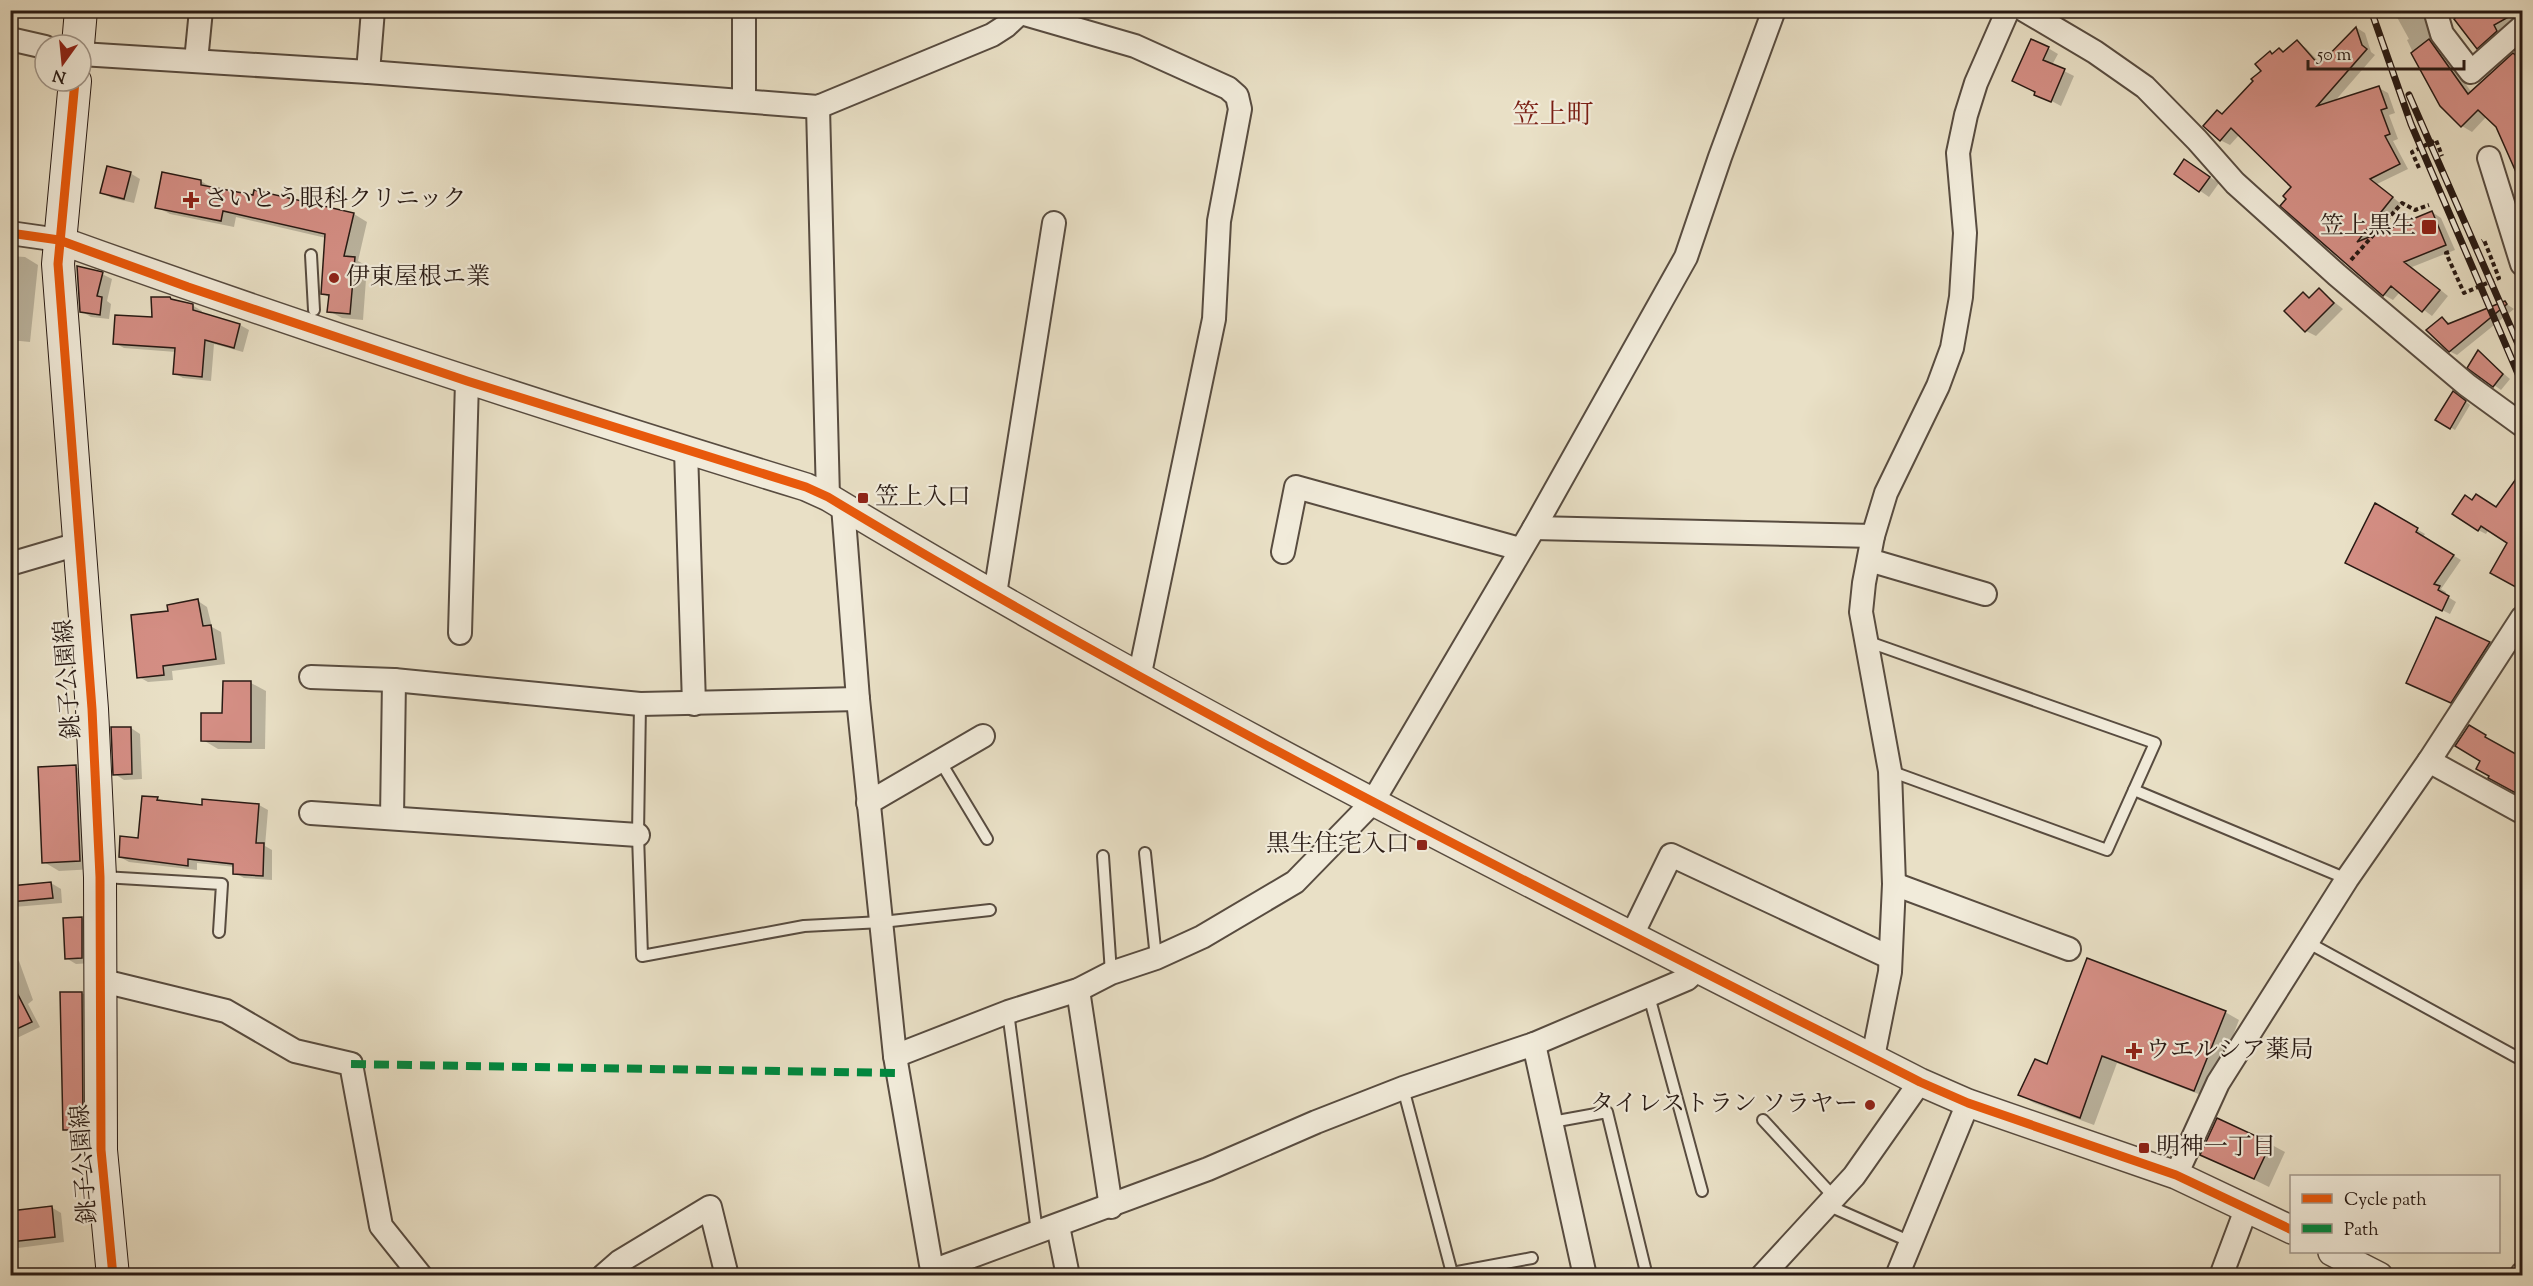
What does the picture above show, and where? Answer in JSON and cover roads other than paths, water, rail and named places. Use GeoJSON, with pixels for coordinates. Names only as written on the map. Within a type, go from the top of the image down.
{"type":"FeatureCollection","features":[{"type":"Feature","properties":{"kind":"main road"},"geometry":{"type":"LineString","coordinates":[[79,33],[81,10]]}},
{"type":"Feature","properties":{"kind":"main road","name":"銚子公園線"},"geometry":{"type":"LineString","coordinates":[[74,93],[58,264],[92,709],[100,877],[101,1150],[113,1275]]}},
{"type":"Feature","properties":{"kind":"street"},"geometry":{"type":"LineString","coordinates":[[196,61],[201,10]]}},
{"type":"Feature","properties":{"kind":"street"},"geometry":{"type":"LineString","coordinates":[[368,72],[373,10]]}},
{"type":"Feature","properties":{"kind":"street"},"geometry":{"type":"LineString","coordinates":[[744,10],[744,100]]}},
{"type":"Feature","properties":{"kind":"street"},"geometry":{"type":"LineString","coordinates":[[894,1056],[1008,1012],[1078,990],[1202,937],[1295,882],[1372,803],[1534,528],[1686,257],[1774,10]]}},
{"type":"Feature","properties":{"kind":"street"},"geometry":{"type":"LineString","coordinates":[[1873,1057],[1890,972],[1894,885],[1890,771],[1861,612],[1873,536],[1886,493],[1938,386],[1952,348],[1961,297],[1965,233],[1958,153],[1966,115],[1976,84],[2008,10]]}},
{"type":"Feature","properties":{"kind":"street"},"geometry":{"type":"LineString","coordinates":[[2024,10],[2095,52],[2145,87],[2235,183],[2337,275],[2467,384],[2523,425]]}},
{"type":"Feature","properties":{"kind":"street"},"geometry":{"type":"LineString","coordinates":[[2435,10],[2442,34],[2471,72],[2523,27]]}},
{"type":"Feature","properties":{"kind":"street"},"geometry":{"type":"LineString","coordinates":[[93,55],[368,72],[818,107],[992,35],[1022,12],[1135,46],[1228,88],[1237,96],[1240,109],[1219,221],[1214,319],[1139,678]]}},
{"type":"Feature","properties":{"kind":"street"},"geometry":{"type":"LineString","coordinates":[[10,39],[33,44]]}},
{"type":"Feature","properties":{"kind":"street"},"geometry":{"type":"LineString","coordinates":[[818,107],[836,501],[882,922],[894,1056],[933,1273],[1208,1169],[1316,1122],[1403,1088],[1533,1044],[1687,979],[1699,968]]}},
{"type":"Feature","properties":{"kind":"street"},"geometry":{"type":"LineString","coordinates":[[2488,158],[2523,264]]}},
{"type":"Feature","properties":{"kind":"street"},"geometry":{"type":"LineString","coordinates":[[995,594],[1054,223]]}},
{"type":"Feature","properties":{"kind":"street"},"geometry":{"type":"LineString","coordinates":[[10,233],[59,240],[188,287],[467,381],[806,487],[836,501],[1139,678],[1372,803],[1920,1082],[1968,1103],[2176,1176],[2247,1207],[2290,1229]]}},
{"type":"Feature","properties":{"kind":"street"},"geometry":{"type":"LineString","coordinates":[[460,633],[467,381]]}},
{"type":"Feature","properties":{"kind":"street"},"geometry":{"type":"LineString","coordinates":[[686,450],[694,704]]}},
{"type":"Feature","properties":{"kind":"street"},"geometry":{"type":"LineString","coordinates":[[1283,552],[1296,487],[1520,549]]}},
{"type":"Feature","properties":{"kind":"street"},"geometry":{"type":"LineString","coordinates":[[1534,528],[1873,536]]}},
{"type":"Feature","properties":{"kind":"street"},"geometry":{"type":"LineString","coordinates":[[10,564],[78,544]]}},
{"type":"Feature","properties":{"kind":"street"},"geometry":{"type":"LineString","coordinates":[[1869,560],[1985,594]]}},
{"type":"Feature","properties":{"kind":"street"},"geometry":{"type":"LineString","coordinates":[[2176,1176],[2218,1083],[2347,879],[2429,761],[2523,618]]}},
{"type":"Feature","properties":{"kind":"street"},"geometry":{"type":"LineString","coordinates":[[311,677],[394,680],[640,704],[858,699]]}},
{"type":"Feature","properties":{"kind":"street"},"geometry":{"type":"LineString","coordinates":[[392,818],[394,680]]}},
{"type":"Feature","properties":{"kind":"street"},"geometry":{"type":"LineString","coordinates":[[868,803],[983,736]]}},
{"type":"Feature","properties":{"kind":"street"},"geometry":{"type":"LineString","coordinates":[[2429,761],[2523,812]]}},
{"type":"Feature","properties":{"kind":"street"},"geometry":{"type":"LineString","coordinates":[[311,813],[638,835]]}},
{"type":"Feature","properties":{"kind":"street"},"geometry":{"type":"LineString","coordinates":[[1632,935],[1671,855],[1890,957]]}},
{"type":"Feature","properties":{"kind":"street"},"geometry":{"type":"LineString","coordinates":[[1894,885],[2069,949]]}},
{"type":"Feature","properties":{"kind":"street"},"geometry":{"type":"LineString","coordinates":[[99,980],[226,1011],[295,1051],[351,1064],[381,1226],[420,1275]]}},
{"type":"Feature","properties":{"kind":"street"},"geometry":{"type":"LineString","coordinates":[[1078,990],[1111,1207]]}},
{"type":"Feature","properties":{"kind":"street"},"geometry":{"type":"LineString","coordinates":[[1533,1044],[1585,1275]]}},
{"type":"Feature","properties":{"kind":"street"},"geometry":{"type":"LineString","coordinates":[[1762,1275],[1854,1176],[1920,1082]]}},
{"type":"Feature","properties":{"kind":"street"},"geometry":{"type":"LineString","coordinates":[[1897,1275],[1968,1103]]}},
{"type":"Feature","properties":{"kind":"street"},"geometry":{"type":"LineString","coordinates":[[603,1275],[619,1262],[710,1207],[727,1275]]}},
{"type":"Feature","properties":{"kind":"street"},"geometry":{"type":"LineString","coordinates":[[2221,1275],[2247,1207]]}},
{"type":"Feature","properties":{"kind":"street"},"geometry":{"type":"LineString","coordinates":[[1048,1229],[1068,1275]]}},
{"type":"Feature","properties":{"kind":"street"},"geometry":{"type":"LineString","coordinates":[[2336,1253],[2379,1275]]}},
{"type":"Feature","properties":{"kind":"lane"},"geometry":{"type":"LineString","coordinates":[[311,255],[314,310]]}},
{"type":"Feature","properties":{"kind":"lane"},"geometry":{"type":"LineString","coordinates":[[1866,641],[2155,743],[2107,849],[1890,771]]}},
{"type":"Feature","properties":{"kind":"lane"},"geometry":{"type":"LineString","coordinates":[[640,704],[638,835],[642,956],[804,926],[882,922],[990,910]]}},
{"type":"Feature","properties":{"kind":"lane"},"geometry":{"type":"LineString","coordinates":[[940,761],[987,839]]}},
{"type":"Feature","properties":{"kind":"lane"},"geometry":{"type":"LineString","coordinates":[[2134,790],[2347,879]]}},
{"type":"Feature","properties":{"kind":"lane"},"geometry":{"type":"LineString","coordinates":[[1145,854],[1156,958]]}},
{"type":"Feature","properties":{"kind":"lane"},"geometry":{"type":"LineString","coordinates":[[1103,856],[1112,974]]}},
{"type":"Feature","properties":{"kind":"lane"},"geometry":{"type":"LineString","coordinates":[[100,877],[222,885],[219,932]]}},
{"type":"Feature","properties":{"kind":"lane"},"geometry":{"type":"LineString","coordinates":[[2307,942],[2523,1060]]}},
{"type":"Feature","properties":{"kind":"lane"},"geometry":{"type":"LineString","coordinates":[[1649,996],[1701,1191]]}},
{"type":"Feature","properties":{"kind":"lane"},"geometry":{"type":"LineString","coordinates":[[1008,1012],[1048,1229]]}},
{"type":"Feature","properties":{"kind":"lane"},"geometry":{"type":"LineString","coordinates":[[1403,1088],[1452,1274],[1532,1258]]}},
{"type":"Feature","properties":{"kind":"lane"},"geometry":{"type":"LineString","coordinates":[[1552,1122],[1607,1112],[1647,1275]]}},
{"type":"Feature","properties":{"kind":"lane"},"geometry":{"type":"LineString","coordinates":[[1763,1120],[1831,1201],[1911,1242]]}},
{"type":"Feature","properties":{"kind":"railway"},"geometry":{"type":"LineString","coordinates":[[2371,10],[2411,124],[2522,383]]}},
{"type":"Feature","properties":{"kind":"railway"},"geometry":{"type":"LineString","coordinates":[[2409,95],[2522,353]]}},
{"type":"Feature","properties":{"kind":"place","name":"さいとう眼科クリニック"},"geometry":{"type":"Point","coordinates":[191,200]}},
{"type":"Feature","properties":{"kind":"place","name":"笠上黒生"},"geometry":{"type":"Point","coordinates":[2429,227]}},
{"type":"Feature","properties":{"kind":"place","name":"伊東屋根エ業"},"geometry":{"type":"Point","coordinates":[334,278]}},
{"type":"Feature","properties":{"kind":"place","name":"笠上入口"},"geometry":{"type":"Point","coordinates":[863,498]}},
{"type":"Feature","properties":{"kind":"place","name":"黒生住宅入口"},"geometry":{"type":"Point","coordinates":[1422,845]}},
{"type":"Feature","properties":{"kind":"place","name":"ウエルシア薬局"},"geometry":{"type":"Point","coordinates":[2134,1051]}},
{"type":"Feature","properties":{"kind":"place","name":"タイレストラン ソラヤー"},"geometry":{"type":"Point","coordinates":[1870,1105]}},
{"type":"Feature","properties":{"kind":"place","name":"明神一丁目"},"geometry":{"type":"Point","coordinates":[2144,1148]}},
{"type":"Feature","properties":{"kind":"district","name":"笠上町"},"geometry":{"type":"Point","coordinates":[1553,116]}}]}
